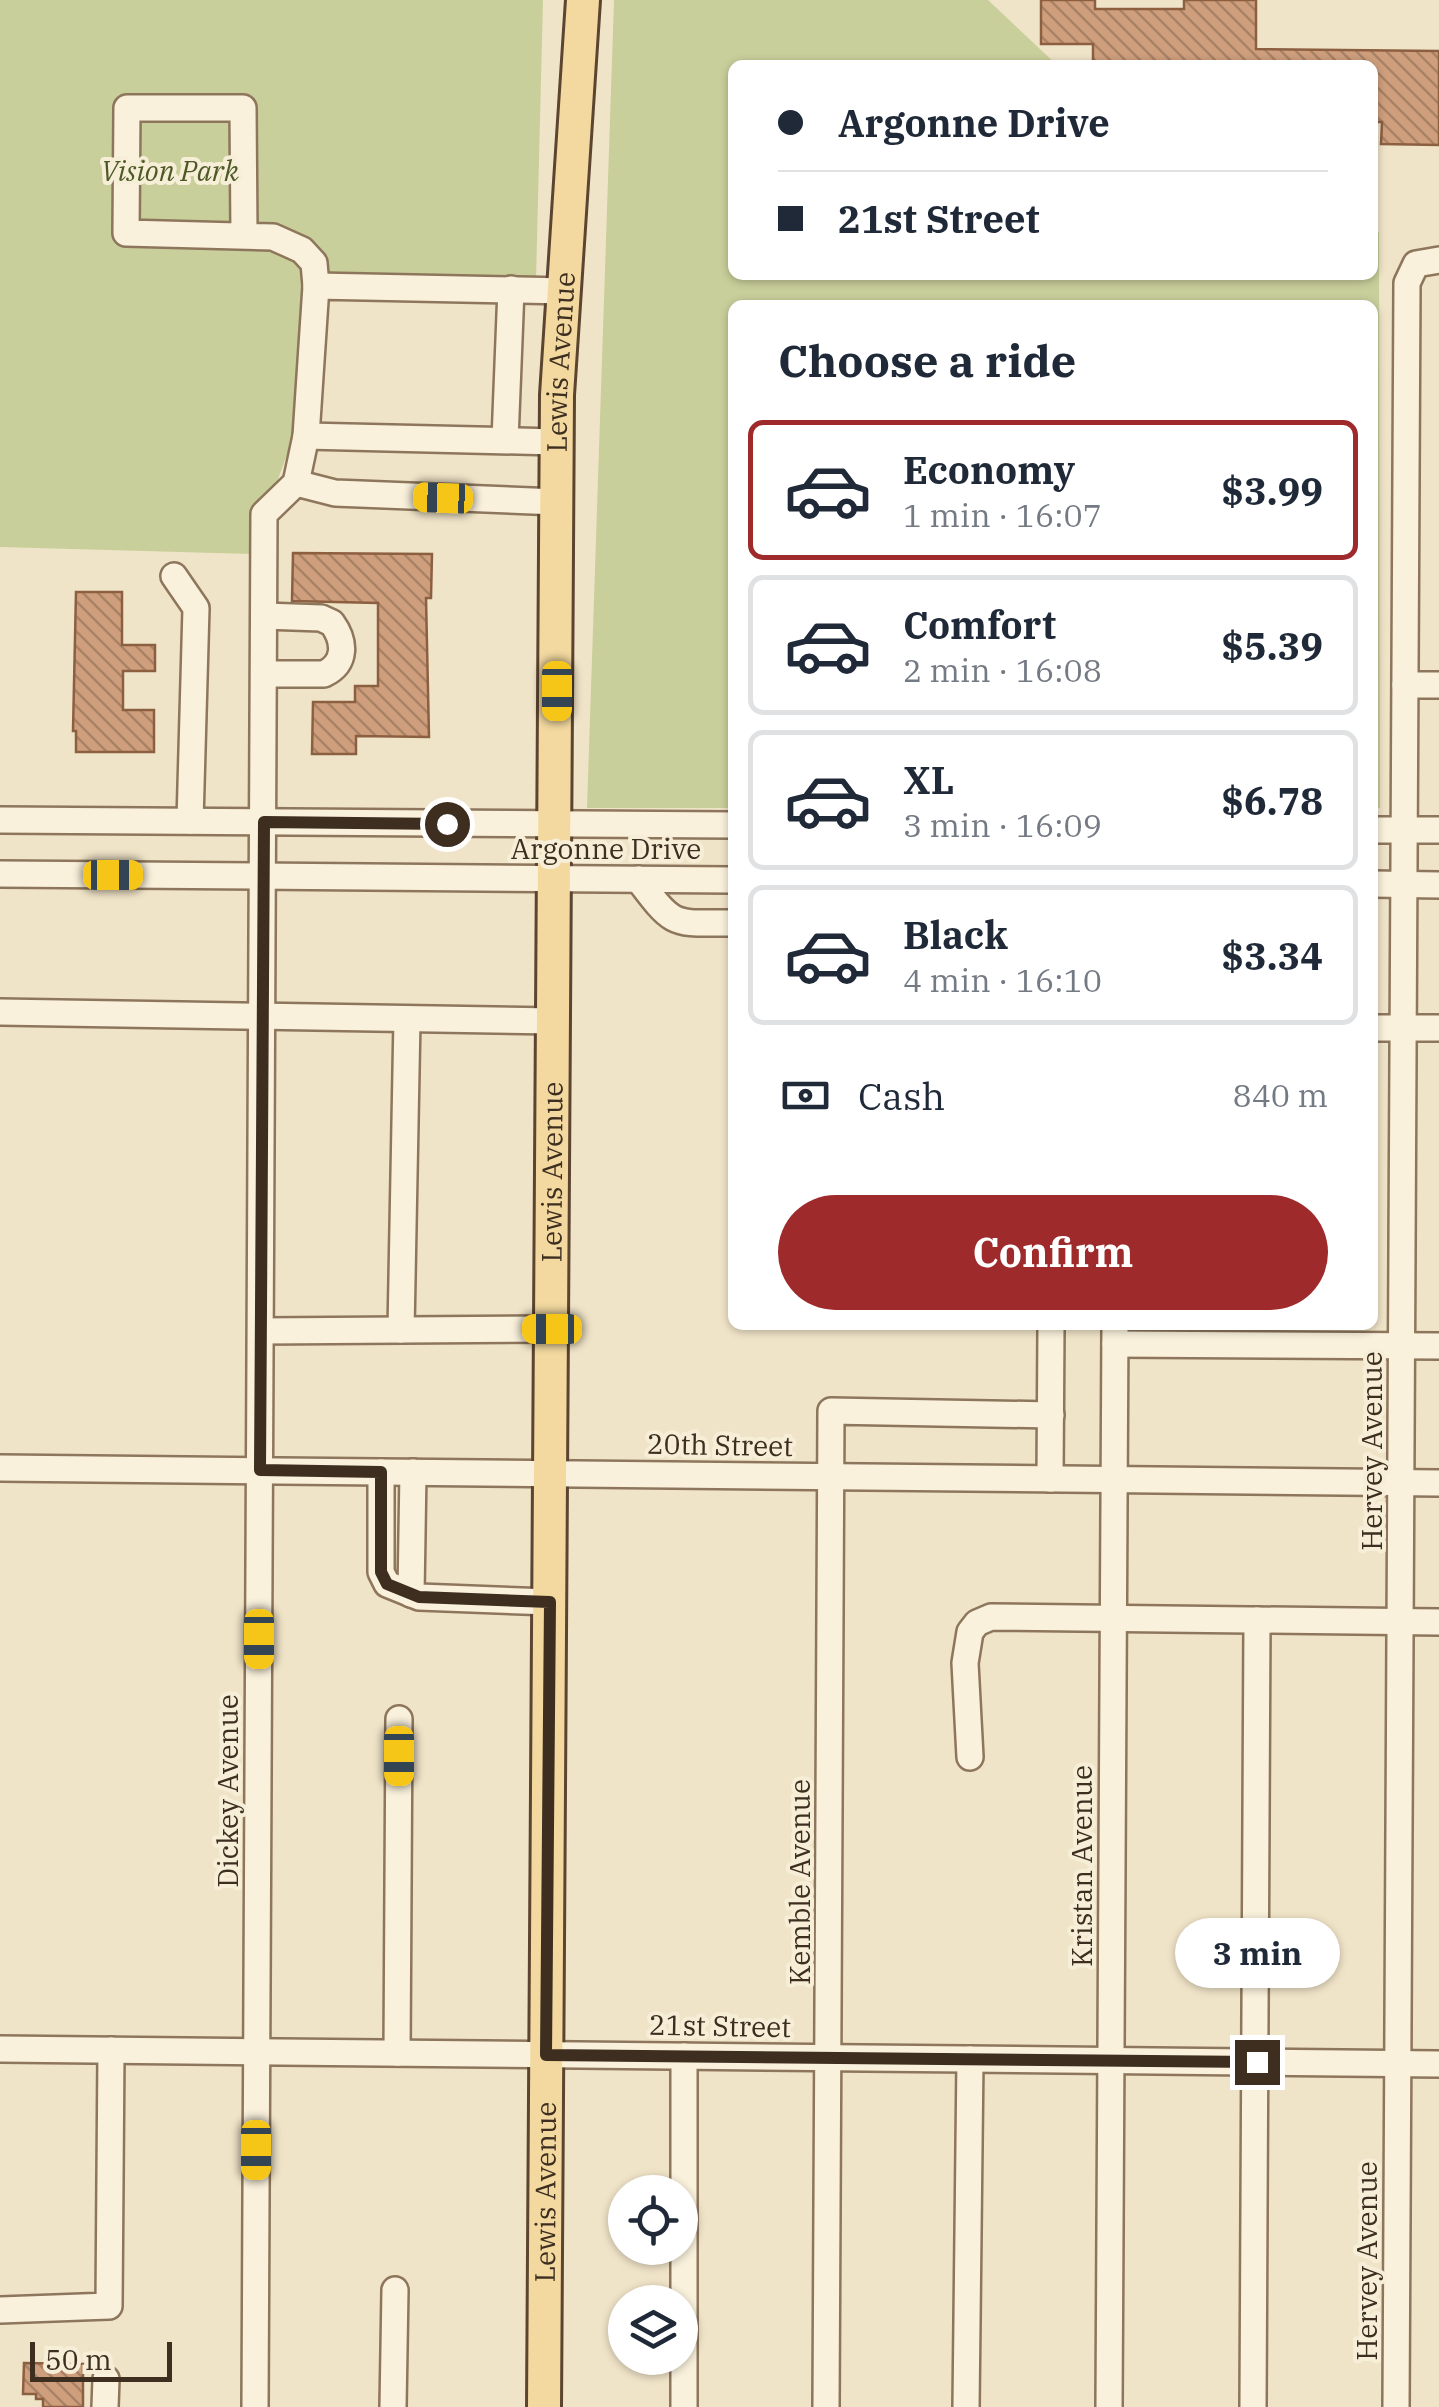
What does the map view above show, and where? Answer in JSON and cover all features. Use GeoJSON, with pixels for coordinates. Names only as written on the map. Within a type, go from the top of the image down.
{"type":"FeatureCollection","features":[{"type":"Feature","properties":{"kind":"main road","name":"Lewis Avenue"},"geometry":{"type":"LineString","coordinates":[[544,2407],[557,442],[583,0]]}},
{"type":"Feature","properties":{"kind":"street"},"geometry":{"type":"LineString","coordinates":[[244,235],[242,108],[127,108],[126,233],[244,235],[287,240],[314,263],[316,286],[306,436],[296,482],[334,493],[557,502]]}},
{"type":"Feature","properties":{"kind":"street","name":"Hervey Avenue"},"geometry":{"type":"LineString","coordinates":[[1396,2407],[1407,283],[1416,264],[1439,260]]}},
{"type":"Feature","properties":{"kind":"street"},"geometry":{"type":"LineString","coordinates":[[316,286],[566,291]]}},
{"type":"Feature","properties":{"kind":"street"},"geometry":{"type":"LineString","coordinates":[[505,440],[510,289]]}},
{"type":"Feature","properties":{"kind":"street"},"geometry":{"type":"LineString","coordinates":[[306,436],[557,442]]}},
{"type":"Feature","properties":{"kind":"street","name":"Dickey Avenue"},"geometry":{"type":"LineString","coordinates":[[255,2407],[264,514],[296,482]]}},
{"type":"Feature","properties":{"kind":"street"},"geometry":{"type":"LineString","coordinates":[[174,576],[196,608],[190,822]]}},
{"type":"Feature","properties":{"kind":"street"},"geometry":{"type":"LineString","coordinates":[[264,616],[321,618],[332,623],[342,648],[341,660],[324,674],[264,674]]}},
{"type":"Feature","properties":{"kind":"street"},"geometry":{"type":"LineString","coordinates":[[1405,686],[1439,686]]}},
{"type":"Feature","properties":{"kind":"street","name":"Argonne Drive"},"geometry":{"type":"LineString","coordinates":[[0,820],[728,826]]}},
{"type":"Feature","properties":{"kind":"street"},"geometry":{"type":"LineString","coordinates":[[1378,830],[1439,830]]}},
{"type":"Feature","properties":{"kind":"street","name":"Argonne Drive"},"geometry":{"type":"LineString","coordinates":[[0,874],[728,880]]}},
{"type":"Feature","properties":{"kind":"street"},"geometry":{"type":"LineString","coordinates":[[638,879],[668,918],[678,923],[728,923]]}},
{"type":"Feature","properties":{"kind":"street"},"geometry":{"type":"LineString","coordinates":[[1378,884],[1439,885]]}},
{"type":"Feature","properties":{"kind":"street"},"geometry":{"type":"LineString","coordinates":[[0,1012],[555,1021]]}},
{"type":"Feature","properties":{"kind":"street"},"geometry":{"type":"LineString","coordinates":[[401,1330],[406,1019]]}},
{"type":"Feature","properties":{"kind":"street"},"geometry":{"type":"LineString","coordinates":[[1378,1028],[1439,1028]]}},
{"type":"Feature","properties":{"kind":"street"},"geometry":{"type":"LineString","coordinates":[[261,1331],[552,1329]]}},
{"type":"Feature","properties":{"kind":"street"},"geometry":{"type":"LineString","coordinates":[[1050,1479],[1051,1330]]}},
{"type":"Feature","properties":{"kind":"street"},"geometry":{"type":"LineString","coordinates":[[1115,1334],[1258,1335],[1439,1346]]}},
{"type":"Feature","properties":{"kind":"street","name":"Kristan Avenue"},"geometry":{"type":"LineString","coordinates":[[1109,2407],[1115,1334]]}},
{"type":"Feature","properties":{"kind":"street","name":"Kemble Avenue"},"geometry":{"type":"LineString","coordinates":[[826,2407],[834,1476],[831,1411],[1051,1414]]}},
{"type":"Feature","properties":{"kind":"street","name":"20th Street"},"geometry":{"type":"LineString","coordinates":[[0,1468],[1439,1483]]}},
{"type":"Feature","properties":{"kind":"street"},"geometry":{"type":"LineString","coordinates":[[381,1472],[381,1572],[387,1584],[411,1594],[483,1602],[550,1602]]}},
{"type":"Feature","properties":{"kind":"street"},"geometry":{"type":"LineString","coordinates":[[411,1594],[413,1472]]}},
{"type":"Feature","properties":{"kind":"street"},"geometry":{"type":"LineString","coordinates":[[970,1757],[965,1664],[970,1632],[977,1623],[1002,1616],[1439,1622]]}},
{"type":"Feature","properties":{"kind":"street"},"geometry":{"type":"LineString","coordinates":[[1253,2407],[1257,1620]]}},
{"type":"Feature","properties":{"kind":"street"},"geometry":{"type":"LineString","coordinates":[[397,2053],[399,1720]]}},
{"type":"Feature","properties":{"kind":"street","name":"21st Street"},"geometry":{"type":"LineString","coordinates":[[0,2049],[1439,2064]]}},
{"type":"Feature","properties":{"kind":"street"},"geometry":{"type":"LineString","coordinates":[[0,2310],[108,2306],[110,2050]]}},
{"type":"Feature","properties":{"kind":"street"},"geometry":{"type":"LineString","coordinates":[[684,2056],[684,2407]]}},
{"type":"Feature","properties":{"kind":"street"},"geometry":{"type":"LineString","coordinates":[[966,2407],[970,2059]]}},
{"type":"Feature","properties":{"kind":"street"},"geometry":{"type":"LineString","coordinates":[[393,2407],[395,2290]]}},
{"type":"Feature","properties":{"kind":"street"},"geometry":{"type":"LineString","coordinates":[[105,2407],[106,2379]]}},
{"type":"Feature","properties":{"kind":"green space","name":"Vision Park"},"geometry":{"type":"Polygon","coordinates":[[[0,0],[543,0],[536,280],[304,276],[294,435],[251,554],[0,547],[0,0]]]}},
{"type":"Feature","properties":{"kind":"green space"},"geometry":{"type":"Polygon","coordinates":[[[614,0],[988,0],[1052,60],[728,60],[728,280],[1378,280],[1379,232],[1380,808],[1378,300],[728,300],[728,808],[587,808],[614,0]]]}},
{"type":"Feature","properties":{"kind":"building"},"geometry":{"type":"Polygon","coordinates":[[[1041,0],[1095,0],[1095,9],[1184,9],[1184,0],[1256,0],[1256,49],[1439,51],[1439,145],[1381,144],[1378,60],[1093,60],[1093,44],[1041,44],[1041,0]]]}},
{"type":"Feature","properties":{"kind":"building"},"geometry":{"type":"Polygon","coordinates":[[[293,553],[432,554],[431,598],[426,598],[429,737],[356,736],[356,754],[312,754],[313,702],[355,702],[355,686],[378,686],[378,603],[292,601],[293,553]]]}},
{"type":"Feature","properties":{"kind":"building"},"geometry":{"type":"Polygon","coordinates":[[[76,592],[122,592],[122,645],[155,645],[155,671],[123,671],[123,710],[154,710],[154,752],[76,752],[76,592]]]}},
{"type":"Feature","properties":{"kind":"building"},"geometry":{"type":"Polygon","coordinates":[[[24,2363],[83,2364],[83,2407],[43,2407],[43,2399],[36,2399],[36,2394],[23,2394],[24,2363]]]}},
{"type":"Feature","properties":{"kind":"route"},"geometry":{"type":"LineString","coordinates":[[447,824],[264,822],[260,1470],[381,1472],[381,1572],[387,1584],[419,1597],[550,1602],[546,2055],[1257,2062]]}}]}
